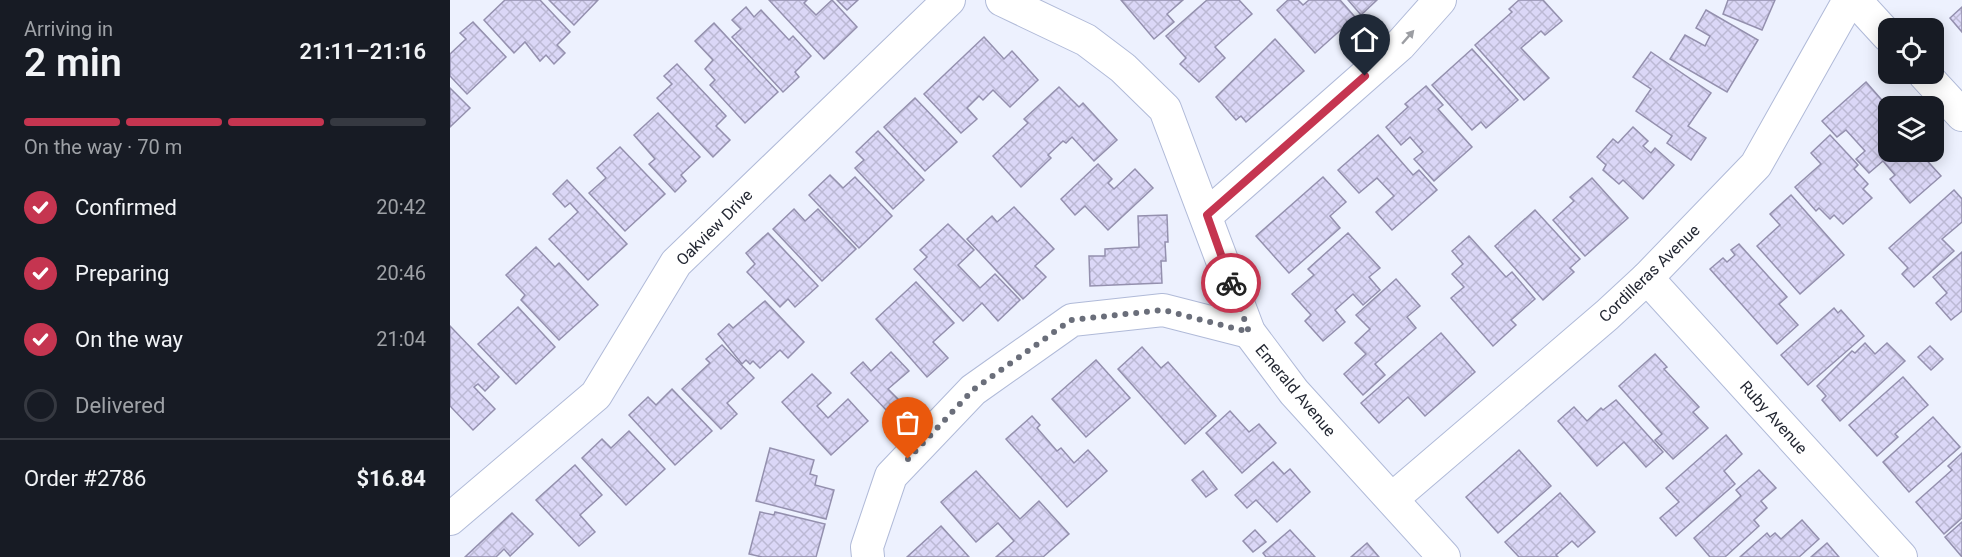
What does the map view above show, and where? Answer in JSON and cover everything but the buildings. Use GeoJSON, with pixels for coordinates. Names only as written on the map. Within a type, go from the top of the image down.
{"type":"FeatureCollection","features":[{"type":"Feature","properties":{"kind":"street","name":"Oakview Drive"},"geometry":{"type":"LineString","coordinates":[[450,519],[596,395],[676,262],[949,0]]}},
{"type":"Feature","properties":{"kind":"street","name":"Emerald Avenue"},"geometry":{"type":"LineString","coordinates":[[1002,0],[1086,40],[1123,68],[1165,109],[1207,215],[1249,332],[1294,392],[1444,557]]}},
{"type":"Feature","properties":{"kind":"street"},"geometry":{"type":"LineString","coordinates":[[1207,215],[1400,45],[1440,0]]}},
{"type":"Feature","properties":{"kind":"street","name":"Cordilleras Avenue"},"geometry":{"type":"LineString","coordinates":[[1392,499],[1647,278],[1756,165],[1849,0]]}},
{"type":"Feature","properties":{"kind":"street"},"geometry":{"type":"LineString","coordinates":[[1855,0],[1878,25]]}},
{"type":"Feature","properties":{"kind":"street"},"geometry":{"type":"LineString","coordinates":[[1933,84],[1962,115]]}},
{"type":"Feature","properties":{"kind":"street","name":"Ruby Avenue"},"geometry":{"type":"LineString","coordinates":[[1647,278],[1901,557]]}},
{"type":"Feature","properties":{"kind":"street"},"geometry":{"type":"LineString","coordinates":[[868,557],[867,547],[891,476],[973,390],[1071,320],[1163,310],[1249,332]]}},
{"type":"Feature","properties":{"kind":"way so far"},"geometry":{"type":"LineString","coordinates":[[908,459],[973,390],[1071,320],[1163,310],[1249,332],[1231,283]]}},
{"type":"Feature","properties":{"kind":"route"},"geometry":{"type":"LineString","coordinates":[[1231,283],[1207,215],[1365,76]]}}]}
